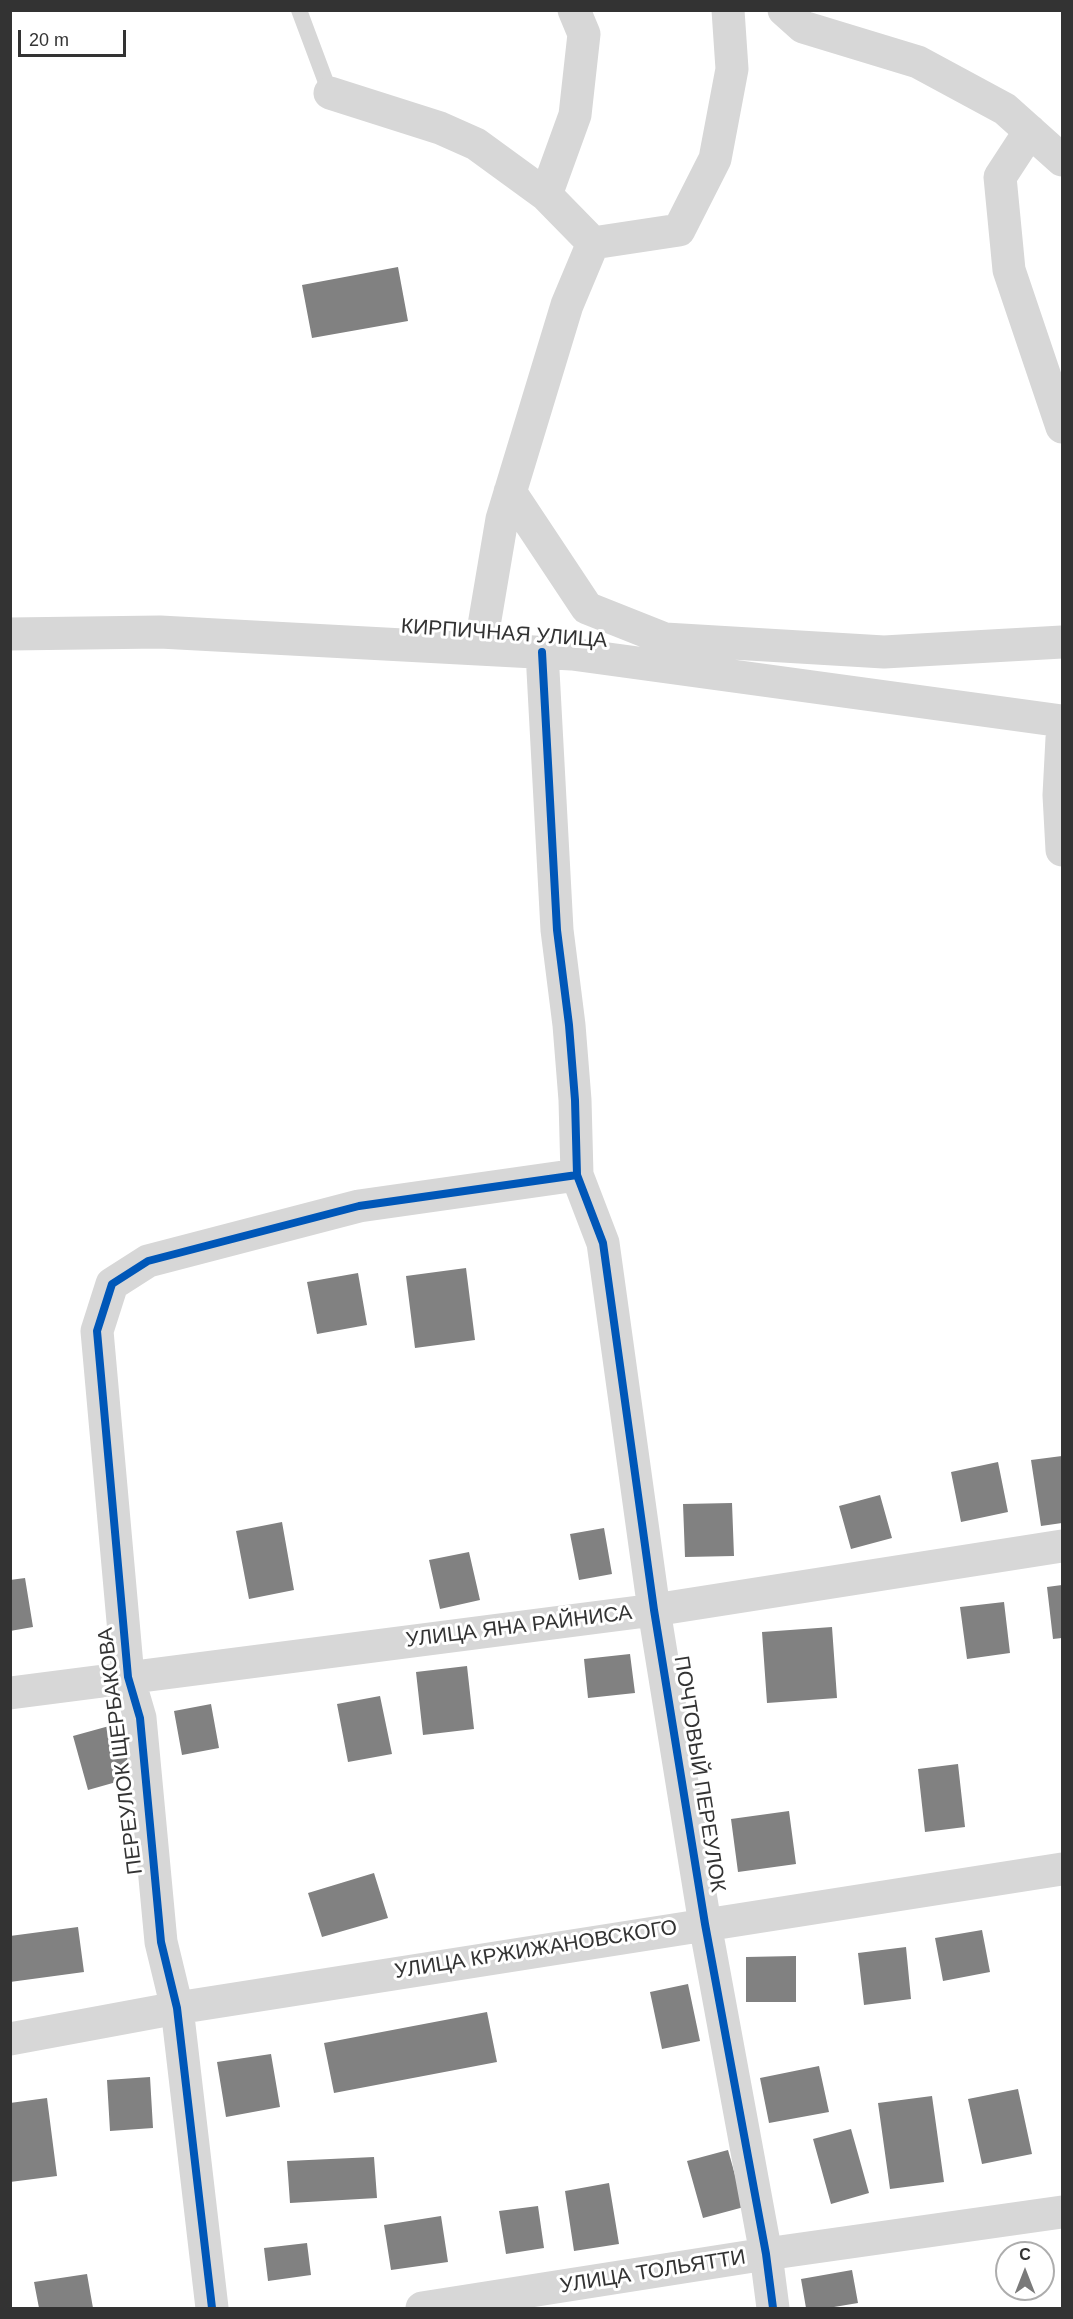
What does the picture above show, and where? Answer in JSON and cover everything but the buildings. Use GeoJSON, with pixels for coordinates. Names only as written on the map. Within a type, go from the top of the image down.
{"type":"FeatureCollection","features":[{"type":"Feature","properties":{"kind":"street"},"geometry":{"type":"LineString","coordinates":[[546,195],[575,115],[584,34],[574,10]]}},
{"type":"Feature","properties":{"kind":"street"},"geometry":{"type":"LineString","coordinates":[[593,243],[679,230],[715,159],[732,69],[728,10]]}},
{"type":"Feature","properties":{"kind":"street"},"geometry":{"type":"LineString","coordinates":[[784,10],[803,27],[918,62],[1005,109],[1062,160]]}},
{"type":"Feature","properties":{"kind":"street"},"geometry":{"type":"LineString","coordinates":[[330,93],[440,128],[476,144],[546,195],[593,243]]}},
{"type":"Feature","properties":{"kind":"street"},"geometry":{"type":"LineString","coordinates":[[1030,131],[1000,177],[1009,270],[1062,427]]}},
{"type":"Feature","properties":{"kind":"street"},"geometry":{"type":"LineString","coordinates":[[480,650],[502,519],[567,305],[593,243]]}},
{"type":"Feature","properties":{"kind":"street"},"geometry":{"type":"LineString","coordinates":[[510,492],[587,608],[665,639],[884,652],[1062,642]]}},
{"type":"Feature","properties":{"kind":"street","name":"КИРПИЧНАЯ УЛИЦА"},"geometry":{"type":"LineString","coordinates":[[10,634],[160,632],[572,654],[1062,722]]}},
{"type":"Feature","properties":{"kind":"street","name":"ПОЧТОВЫЙ ПЕРЕУЛОК"},"geometry":{"type":"LineString","coordinates":[[542,652],[557,930],[569,1025],[575,1100],[577,1175],[603,1243],[654,1610],[705,1924],[766,2254],[773,2308]]}},
{"type":"Feature","properties":{"kind":"street"},"geometry":{"type":"LineString","coordinates":[[1062,738],[1062,850]]}},
{"type":"Feature","properties":{"kind":"street","name":"ПЕРЕУЛОК ЩЕРБАКОВА"},"geometry":{"type":"LineString","coordinates":[[212,2308],[177,2008],[161,1942],[140,1718],[128,1677],[97,1331],[112,1284],[148,1261],[359,1206],[577,1175]]}},
{"type":"Feature","properties":{"kind":"street","name":"УЛИЦА ЯНА РАЙНИСА"},"geometry":{"type":"LineString","coordinates":[[10,1693],[654,1610],[1062,1546]]}},
{"type":"Feature","properties":{"kind":"street","name":"УЛИЦА КРЖИЖАНОВСКОГО"},"geometry":{"type":"LineString","coordinates":[[10,2039],[177,2008],[1062,1869]]}},
{"type":"Feature","properties":{"kind":"street","name":"УЛИЦА ТОЛЬЯТТИ"},"geometry":{"type":"LineString","coordinates":[[422,2308],[766,2254],[1062,2212]]}},
{"type":"Feature","properties":{"kind":"lane"},"geometry":{"type":"LineString","coordinates":[[299,10],[330,93]]}},
{"type":"Feature","properties":{"kind":"cycle path"},"geometry":{"type":"LineString","coordinates":[[542,652],[557,930],[569,1025],[575,1100],[577,1175],[603,1243],[654,1610],[705,1924],[766,2254],[773,2308]]}},
{"type":"Feature","properties":{"kind":"cycle path"},"geometry":{"type":"LineString","coordinates":[[212,2308],[177,2008],[161,1942],[140,1718],[128,1677],[97,1331],[112,1284],[148,1261],[359,1206],[577,1175]]}}]}
